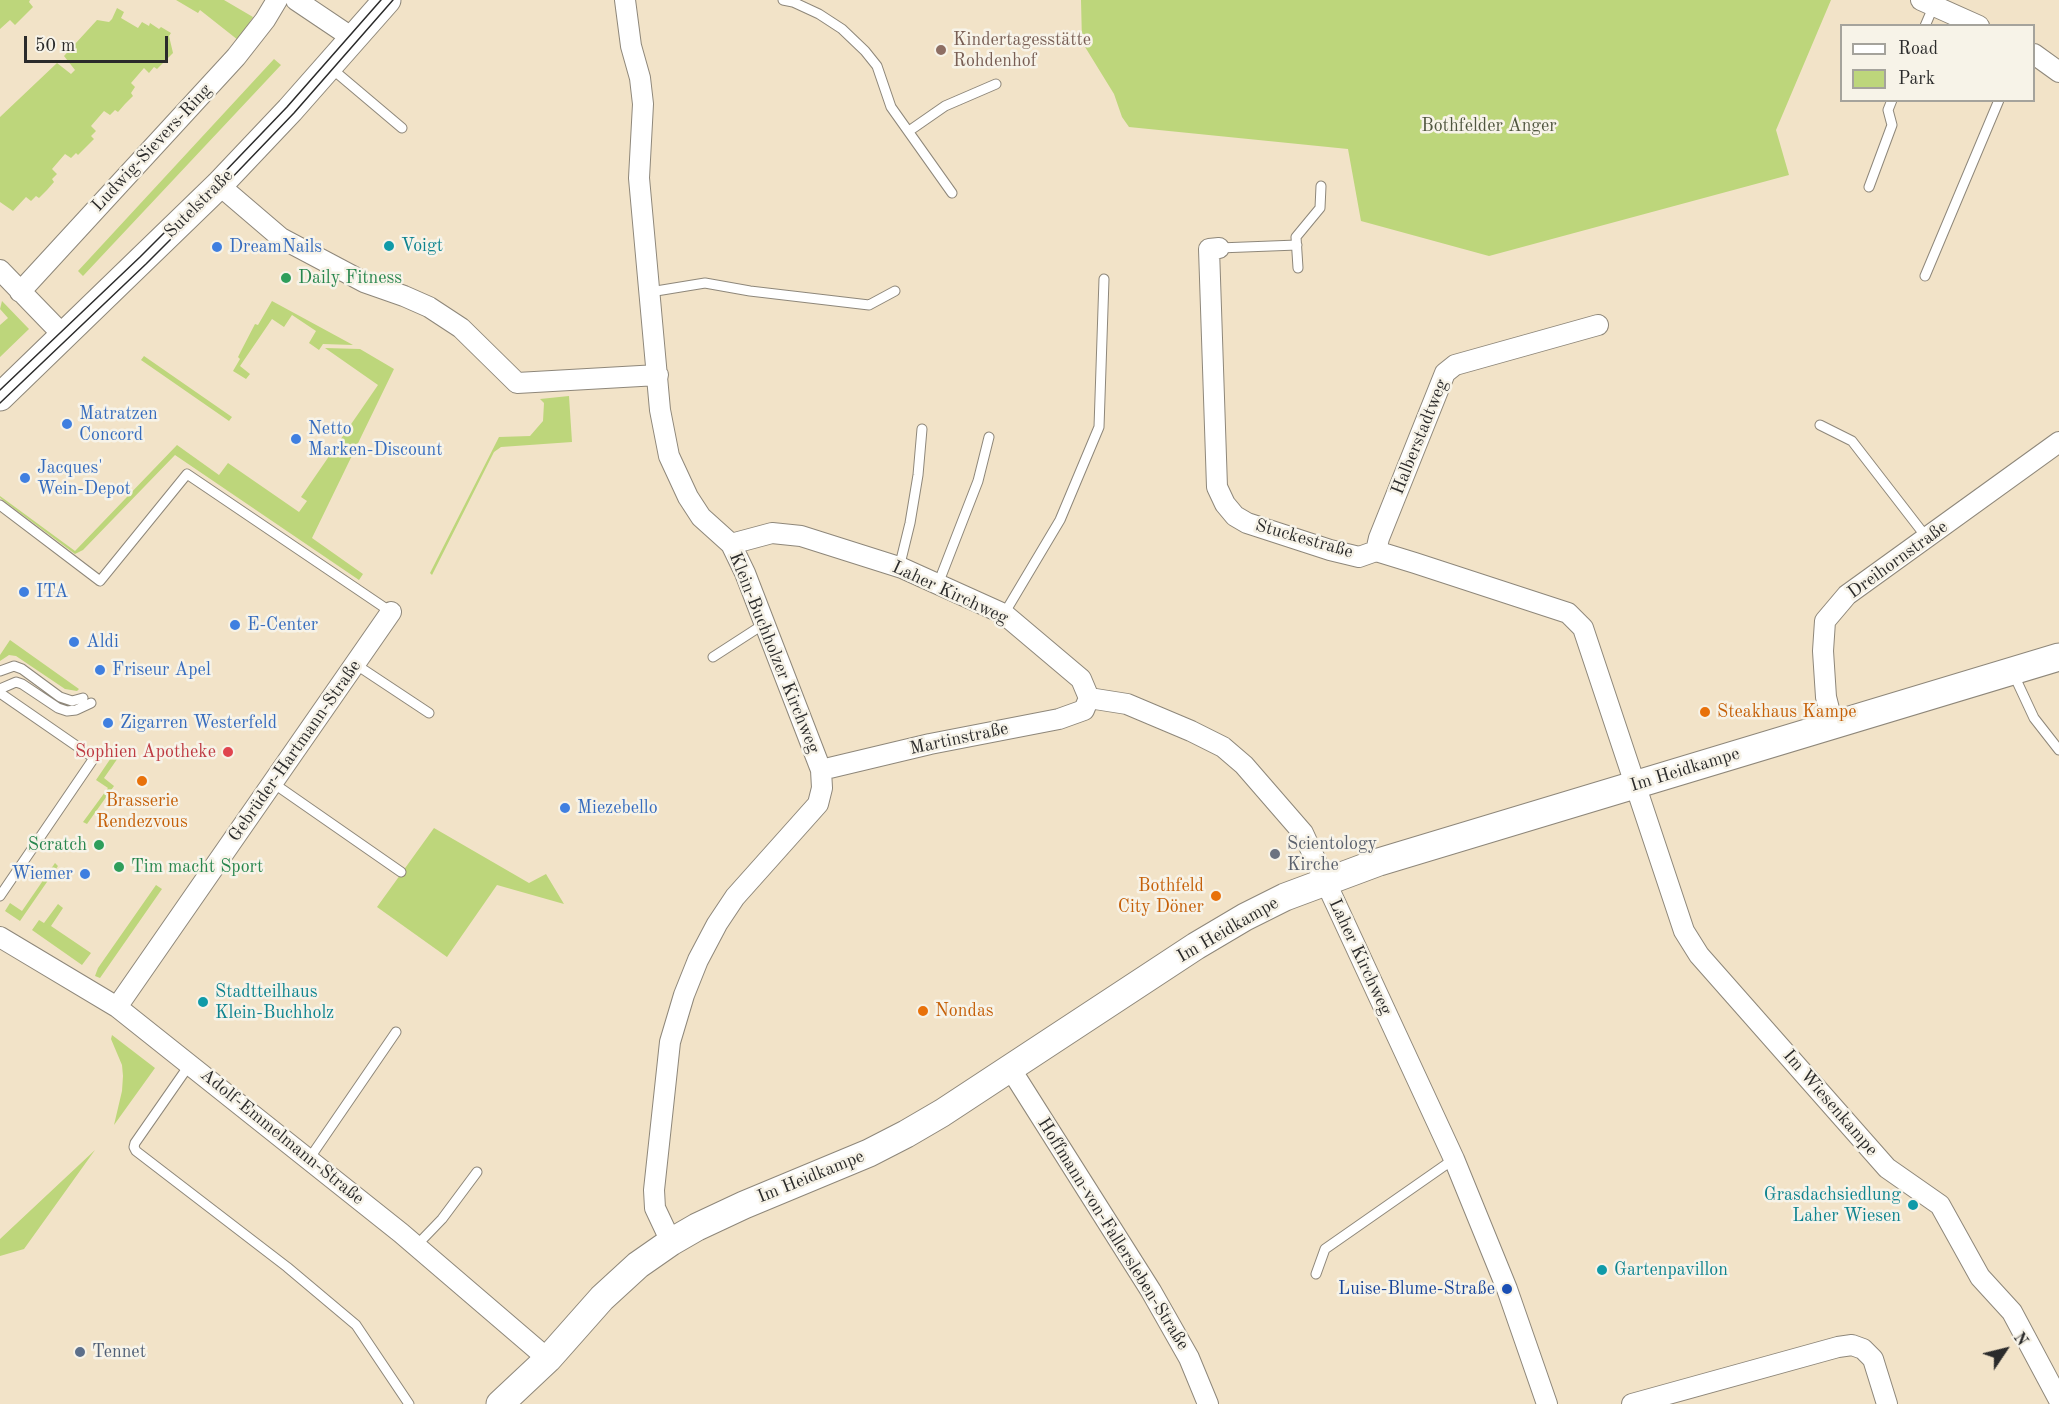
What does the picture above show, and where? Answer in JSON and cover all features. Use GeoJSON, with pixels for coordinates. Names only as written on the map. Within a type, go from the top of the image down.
{"type":"FeatureCollection","features":[{"type":"Feature","properties":{"kind":"street","name":"Ludwig-Sievers-Ring"},"geometry":{"type":"LineString","coordinates":[[20,292],[236,57],[266,20],[277,0]]}},
{"type":"Feature","properties":{"kind":"street"},"geometry":{"type":"LineString","coordinates":[[296,0],[354,39]]}},
{"type":"Feature","properties":{"kind":"street","name":"Sutelstraße"},"geometry":{"type":"LineString","coordinates":[[0,397],[219,185],[330,66],[387,0]]}},
{"type":"Feature","properties":{"kind":"street","name":"Klein-Buchholzer Kirchweg"},"geometry":{"type":"LineString","coordinates":[[625,0],[631,46],[643,104],[639,178],[660,410],[669,456],[682,486],[701,517],[731,544],[745,573],[821,770],[822,788],[818,804],[735,897],[717,924],[698,960],[684,994],[670,1042],[654,1190],[655,1208],[671,1242]]}},
{"type":"Feature","properties":{"kind":"street"},"geometry":{"type":"LineString","coordinates":[[1927,2],[1975,24]]}},
{"type":"Feature","properties":{"kind":"street"},"geometry":{"type":"LineString","coordinates":[[2036,59],[2059,72]]}},
{"type":"Feature","properties":{"kind":"street"},"geometry":{"type":"LineString","coordinates":[[219,185],[281,238],[364,282],[390,290],[429,307],[461,328],[517,383],[658,375]]}},
{"type":"Feature","properties":{"kind":"street","name":"Stuckestraße"},"geometry":{"type":"LineString","coordinates":[[1219,248],[1209,249],[1217,487],[1225,504],[1235,516],[1247,523],[1330,550],[1359,557],[1376,551],[1568,613],[1584,628],[1637,784]]}},
{"type":"Feature","properties":{"kind":"street"},"geometry":{"type":"LineString","coordinates":[[0,270],[64,336]]}},
{"type":"Feature","properties":{"kind":"street","name":"Halberstadtweg"},"geometry":{"type":"LineString","coordinates":[[1376,551],[1379,538],[1445,373],[1455,365],[1598,325]]}},
{"type":"Feature","properties":{"kind":"street","name":"Dreihornstraße"},"geometry":{"type":"LineString","coordinates":[[1833,725],[1827,697],[1823,651],[1825,621],[1847,595],[2059,442]]}},
{"type":"Feature","properties":{"kind":"street","name":"Laher Kirchweg"},"geometry":{"type":"LineString","coordinates":[[731,544],[772,533],[801,536],[899,568],[1004,614],[1081,679],[1089,698],[1127,704],[1191,731],[1223,747],[1244,765],[1303,833],[1454,1159],[1507,1289],[1546,1404]]}},
{"type":"Feature","properties":{"kind":"street","name":"Gebrüder-Hartmann-Straße"},"geometry":{"type":"LineString","coordinates":[[117,1007],[391,612]]}},
{"type":"Feature","properties":{"kind":"street","name":"Im Heidkampe"},"geometry":{"type":"LineString","coordinates":[[500,1404],[548,1359],[602,1298],[638,1265],[671,1242],[744,1205],[869,1153],[942,1113],[1196,946],[1275,902],[1379,862],[2059,657]]}},
{"type":"Feature","properties":{"kind":"street","name":"Martinstraße"},"geometry":{"type":"LineString","coordinates":[[821,770],[930,744],[1059,718],[1084,710],[1089,698]]}},
{"type":"Feature","properties":{"kind":"street","name":"Im Wiesenkampe"},"geometry":{"type":"LineString","coordinates":[[1637,784],[1684,931],[1699,955],[1887,1168],[1940,1205],[1980,1277],[2012,1312],[2059,1400]]}},
{"type":"Feature","properties":{"kind":"street","name":"Adolf-Emmelmann-Straße"},"geometry":{"type":"LineString","coordinates":[[0,937],[117,1007],[416,1246],[548,1359]]}},
{"type":"Feature","properties":{"kind":"street","name":"Hoffmann-von-Fallersleben-Straße"},"geometry":{"type":"LineString","coordinates":[[1010,1068],[1189,1358],[1208,1404]]}},
{"type":"Feature","properties":{"kind":"street"},"geometry":{"type":"LineString","coordinates":[[1632,1404],[1852,1345],[1863,1349],[1873,1359],[1887,1404]]}},
{"type":"Feature","properties":{"kind":"lane"},"geometry":{"type":"LineString","coordinates":[[783,0],[819,14],[842,29],[865,51],[877,66],[891,107],[952,193]]}},
{"type":"Feature","properties":{"kind":"lane"},"geometry":{"type":"LineString","coordinates":[[1925,24],[1927,2]]}},
{"type":"Feature","properties":{"kind":"lane"},"geometry":{"type":"LineString","coordinates":[[330,66],[402,128]]}},
{"type":"Feature","properties":{"kind":"lane"},"geometry":{"type":"LineString","coordinates":[[909,131],[945,106],[996,84]]}},
{"type":"Feature","properties":{"kind":"lane"},"geometry":{"type":"LineString","coordinates":[[1869,187],[1892,125],[1888,110],[1891,102]]}},
{"type":"Feature","properties":{"kind":"lane"},"geometry":{"type":"LineString","coordinates":[[1925,276],[1998,102]]}},
{"type":"Feature","properties":{"kind":"lane"},"geometry":{"type":"LineString","coordinates":[[1298,268],[1296,237],[1320,208],[1321,186]]}},
{"type":"Feature","properties":{"kind":"lane"},"geometry":{"type":"LineString","coordinates":[[1219,248],[1297,246]]}},
{"type":"Feature","properties":{"kind":"lane"},"geometry":{"type":"LineString","coordinates":[[1004,614],[1060,520],[1099,427],[1104,279]]}},
{"type":"Feature","properties":{"kind":"lane"},"geometry":{"type":"LineString","coordinates":[[650,292],[705,283],[759,292],[869,304],[895,291]]}},
{"type":"Feature","properties":{"kind":"lane"},"geometry":{"type":"LineString","coordinates":[[1820,425],[1852,441],[1927,538]]}},
{"type":"Feature","properties":{"kind":"lane"},"geometry":{"type":"LineString","coordinates":[[899,568],[913,504],[922,429]]}},
{"type":"Feature","properties":{"kind":"lane"},"geometry":{"type":"LineString","coordinates":[[938,585],[978,482],[989,437]]}},
{"type":"Feature","properties":{"kind":"lane"},"geometry":{"type":"LineString","coordinates":[[0,505],[100,581],[187,474],[391,612]]}},
{"type":"Feature","properties":{"kind":"lane"},"geometry":{"type":"LineString","coordinates":[[713,657],[764,624]]}},
{"type":"Feature","properties":{"kind":"lane"},"geometry":{"type":"LineString","coordinates":[[355,664],[429,714]]}},
{"type":"Feature","properties":{"kind":"lane"},"geometry":{"type":"LineString","coordinates":[[0,671],[14,666],[22,669],[60,697],[72,701],[87,701],[76,710],[67,711],[58,708],[16,682],[0,691],[94,758],[0,896]]}},
{"type":"Feature","properties":{"kind":"lane"},"geometry":{"type":"LineString","coordinates":[[2013,671],[2034,718],[2059,750]]}},
{"type":"Feature","properties":{"kind":"lane"},"geometry":{"type":"LineString","coordinates":[[273,783],[401,872]]}},
{"type":"Feature","properties":{"kind":"lane"},"geometry":{"type":"LineString","coordinates":[[309,1159],[396,1032]]}},
{"type":"Feature","properties":{"kind":"lane"},"geometry":{"type":"LineString","coordinates":[[190,1064],[135,1143],[136,1151],[279,1260],[356,1325],[409,1404]]}},
{"type":"Feature","properties":{"kind":"lane"},"geometry":{"type":"LineString","coordinates":[[1316,1274],[1325,1249],[1454,1159]]}},
{"type":"Feature","properties":{"kind":"lane"},"geometry":{"type":"LineString","coordinates":[[416,1246],[442,1219],[477,1172]]}},
{"type":"Feature","properties":{"kind":"green space"},"geometry":{"type":"Polygon","coordinates":[[[0,0],[30,0],[33,7],[15,25],[10,20],[0,29],[0,0]]]}},
{"type":"Feature","properties":{"kind":"green space"},"geometry":{"type":"Polygon","coordinates":[[[176,0],[224,0],[253,17],[238,40],[200,10],[198,13],[176,0]]]}},
{"type":"Feature","properties":{"kind":"green space","name":"Bothfelder Anger"},"geometry":{"type":"Polygon","coordinates":[[[1081,0],[1831,0],[1776,130],[1789,175],[1489,256],[1361,221],[1348,149],[1129,127],[1122,117],[1114,94],[1082,42],[1081,0]]]}},
{"type":"Feature","properties":{"kind":"green space"},"geometry":{"type":"Polygon","coordinates":[[[117,8],[124,12],[121,18],[138,28],[142,22],[149,26],[150,23],[171,33],[169,36],[173,53],[157,69],[154,67],[149,73],[144,68],[131,83],[135,87],[131,93],[133,96],[118,112],[115,110],[110,115],[104,111],[91,126],[96,131],[91,136],[94,139],[78,155],[76,153],[71,158],[65,154],[52,169],[57,174],[47,190],[39,198],[36,196],[31,201],[26,197],[13,211],[0,202],[0,117],[57,63],[71,74],[75,70],[64,56],[97,20],[109,22],[117,8]]]}},
{"type":"Feature","properties":{"kind":"green space"},"geometry":{"type":"Polygon","coordinates":[[[274,59],[281,65],[83,276],[78,271],[274,59]]]}},
{"type":"Feature","properties":{"kind":"green space"},"geometry":{"type":"Polygon","coordinates":[[[2,301],[29,329],[0,357],[0,325],[8,318],[0,309],[2,301]]]}},
{"type":"Feature","properties":{"kind":"green space"},"geometry":{"type":"Polygon","coordinates":[[[272,301],[353,345],[323,344],[319,350],[309,343],[316,331],[292,315],[284,327],[272,319],[240,366],[250,374],[246,379],[233,371],[255,324],[258,325],[272,301]]]}},
{"type":"Feature","properties":{"kind":"green space"},"geometry":{"type":"Polygon","coordinates":[[[325,348],[360,349],[394,369],[312,538],[363,574],[359,580],[175,455],[83,550],[75,554],[0,498],[0,496],[75,551],[177,445],[219,475],[228,463],[299,512],[307,501],[301,497],[378,385],[325,348]]]}},
{"type":"Feature","properties":{"kind":"green space"},"geometry":{"type":"Polygon","coordinates":[[[144,356],[232,417],[229,421],[141,360],[144,356]]]}},
{"type":"Feature","properties":{"kind":"green space"},"geometry":{"type":"Polygon","coordinates":[[[569,396],[572,442],[501,447],[494,452],[432,575],[430,573],[499,437],[530,436],[543,421],[544,403],[540,399],[569,396]]]}},
{"type":"Feature","properties":{"kind":"green space"},"geometry":{"type":"Polygon","coordinates":[[[10,640],[79,689],[77,691],[65,689],[16,656],[9,655],[0,661],[0,655],[10,640]]]}},
{"type":"Feature","properties":{"kind":"green space"},"geometry":{"type":"Polygon","coordinates":[[[115,752],[120,755],[104,778],[114,786],[87,824],[83,822],[108,788],[96,780],[115,752]]]}},
{"type":"Feature","properties":{"kind":"green space"},"geometry":{"type":"Polygon","coordinates":[[[434,828],[529,883],[546,874],[564,904],[497,885],[447,957],[377,907],[434,828]]]}},
{"type":"Feature","properties":{"kind":"green space"},"geometry":{"type":"Polygon","coordinates":[[[55,863],[58,866],[20,921],[5,911],[10,903],[22,911],[55,863]]]}},
{"type":"Feature","properties":{"kind":"green space"},"geometry":{"type":"Polygon","coordinates":[[[156,885],[162,889],[100,978],[95,976],[98,968],[156,885]]]}},
{"type":"Feature","properties":{"kind":"green space"},"geometry":{"type":"Polygon","coordinates":[[[58,904],[63,908],[51,926],[91,953],[82,965],[32,930],[39,920],[44,923],[58,904]]]}},
{"type":"Feature","properties":{"kind":"green space"},"geometry":{"type":"Polygon","coordinates":[[[112,1035],[155,1068],[114,1125],[123,1076],[122,1065],[111,1039],[112,1035]]]}},
{"type":"Feature","properties":{"kind":"green space"},"geometry":{"type":"Polygon","coordinates":[[[95,1150],[24,1249],[0,1256],[0,1239],[95,1150]]]}},
{"type":"Feature","properties":{"kind":"tram line"},"geometry":{"type":"LineString","coordinates":[[0,390],[215,182],[287,107],[381,0]]}},
{"type":"Feature","properties":{"kind":"tram line"},"geometry":{"type":"LineString","coordinates":[[0,403],[222,188],[294,113],[393,0]]}},
{"type":"Feature","properties":{"kind":"place","name":"Kindertagesstätte Rohdenhof"},"geometry":{"type":"Point","coordinates":[941,50]}},
{"type":"Feature","properties":{"kind":"place","name":"Voigt"},"geometry":{"type":"Point","coordinates":[389,246]}},
{"type":"Feature","properties":{"kind":"place","name":"DreamNails"},"geometry":{"type":"Point","coordinates":[217,247]}},
{"type":"Feature","properties":{"kind":"place","name":"Daily Fitness"},"geometry":{"type":"Point","coordinates":[286,278]}},
{"type":"Feature","properties":{"kind":"place","name":"Matratzen Concord"},"geometry":{"type":"Point","coordinates":[67,424]}},
{"type":"Feature","properties":{"kind":"place","name":"Netto Marken-Discount"},"geometry":{"type":"Point","coordinates":[296,439]}},
{"type":"Feature","properties":{"kind":"place","name":"Jacques' Wein-Depot"},"geometry":{"type":"Point","coordinates":[25,478]}},
{"type":"Feature","properties":{"kind":"place","name":"ITA"},"geometry":{"type":"Point","coordinates":[24,592]}},
{"type":"Feature","properties":{"kind":"place","name":"E-Center"},"geometry":{"type":"Point","coordinates":[235,625]}},
{"type":"Feature","properties":{"kind":"place","name":"Aldi"},"geometry":{"type":"Point","coordinates":[74,642]}},
{"type":"Feature","properties":{"kind":"place","name":"Friseur Apel"},"geometry":{"type":"Point","coordinates":[100,670]}},
{"type":"Feature","properties":{"kind":"place","name":"Steakhaus Kampe"},"geometry":{"type":"Point","coordinates":[1705,712]}},
{"type":"Feature","properties":{"kind":"place","name":"Zigarren Westerfeld"},"geometry":{"type":"Point","coordinates":[108,723]}},
{"type":"Feature","properties":{"kind":"place","name":"Sophien Apotheke"},"geometry":{"type":"Point","coordinates":[228,752]}},
{"type":"Feature","properties":{"kind":"place","name":"Brasserie Rendezvous"},"geometry":{"type":"Point","coordinates":[142,781]}},
{"type":"Feature","properties":{"kind":"place","name":"Miezebello"},"geometry":{"type":"Point","coordinates":[565,808]}},
{"type":"Feature","properties":{"kind":"place","name":"Scratch"},"geometry":{"type":"Point","coordinates":[99,845]}},
{"type":"Feature","properties":{"kind":"place","name":"Scientology Kirche"},"geometry":{"type":"Point","coordinates":[1275,854]}},
{"type":"Feature","properties":{"kind":"place","name":"Tim macht Sport"},"geometry":{"type":"Point","coordinates":[119,867]}},
{"type":"Feature","properties":{"kind":"place","name":"Wiemer"},"geometry":{"type":"Point","coordinates":[85,874]}},
{"type":"Feature","properties":{"kind":"place","name":"Bothfeld City Döner"},"geometry":{"type":"Point","coordinates":[1216,896]}},
{"type":"Feature","properties":{"kind":"place","name":"Stadtteilhaus Klein-Buchholz"},"geometry":{"type":"Point","coordinates":[203,1002]}},
{"type":"Feature","properties":{"kind":"place","name":"Nondas"},"geometry":{"type":"Point","coordinates":[923,1011]}},
{"type":"Feature","properties":{"kind":"place","name":"Grasdachsiedlung Laher Wiesen"},"geometry":{"type":"Point","coordinates":[1913,1205]}},
{"type":"Feature","properties":{"kind":"place","name":"Gartenpavillon"},"geometry":{"type":"Point","coordinates":[1602,1270]}},
{"type":"Feature","properties":{"kind":"place","name":"Luise-Blume-Straße"},"geometry":{"type":"Point","coordinates":[1507,1289]}},
{"type":"Feature","properties":{"kind":"place","name":"Tennet"},"geometry":{"type":"Point","coordinates":[80,1352]}}]}
